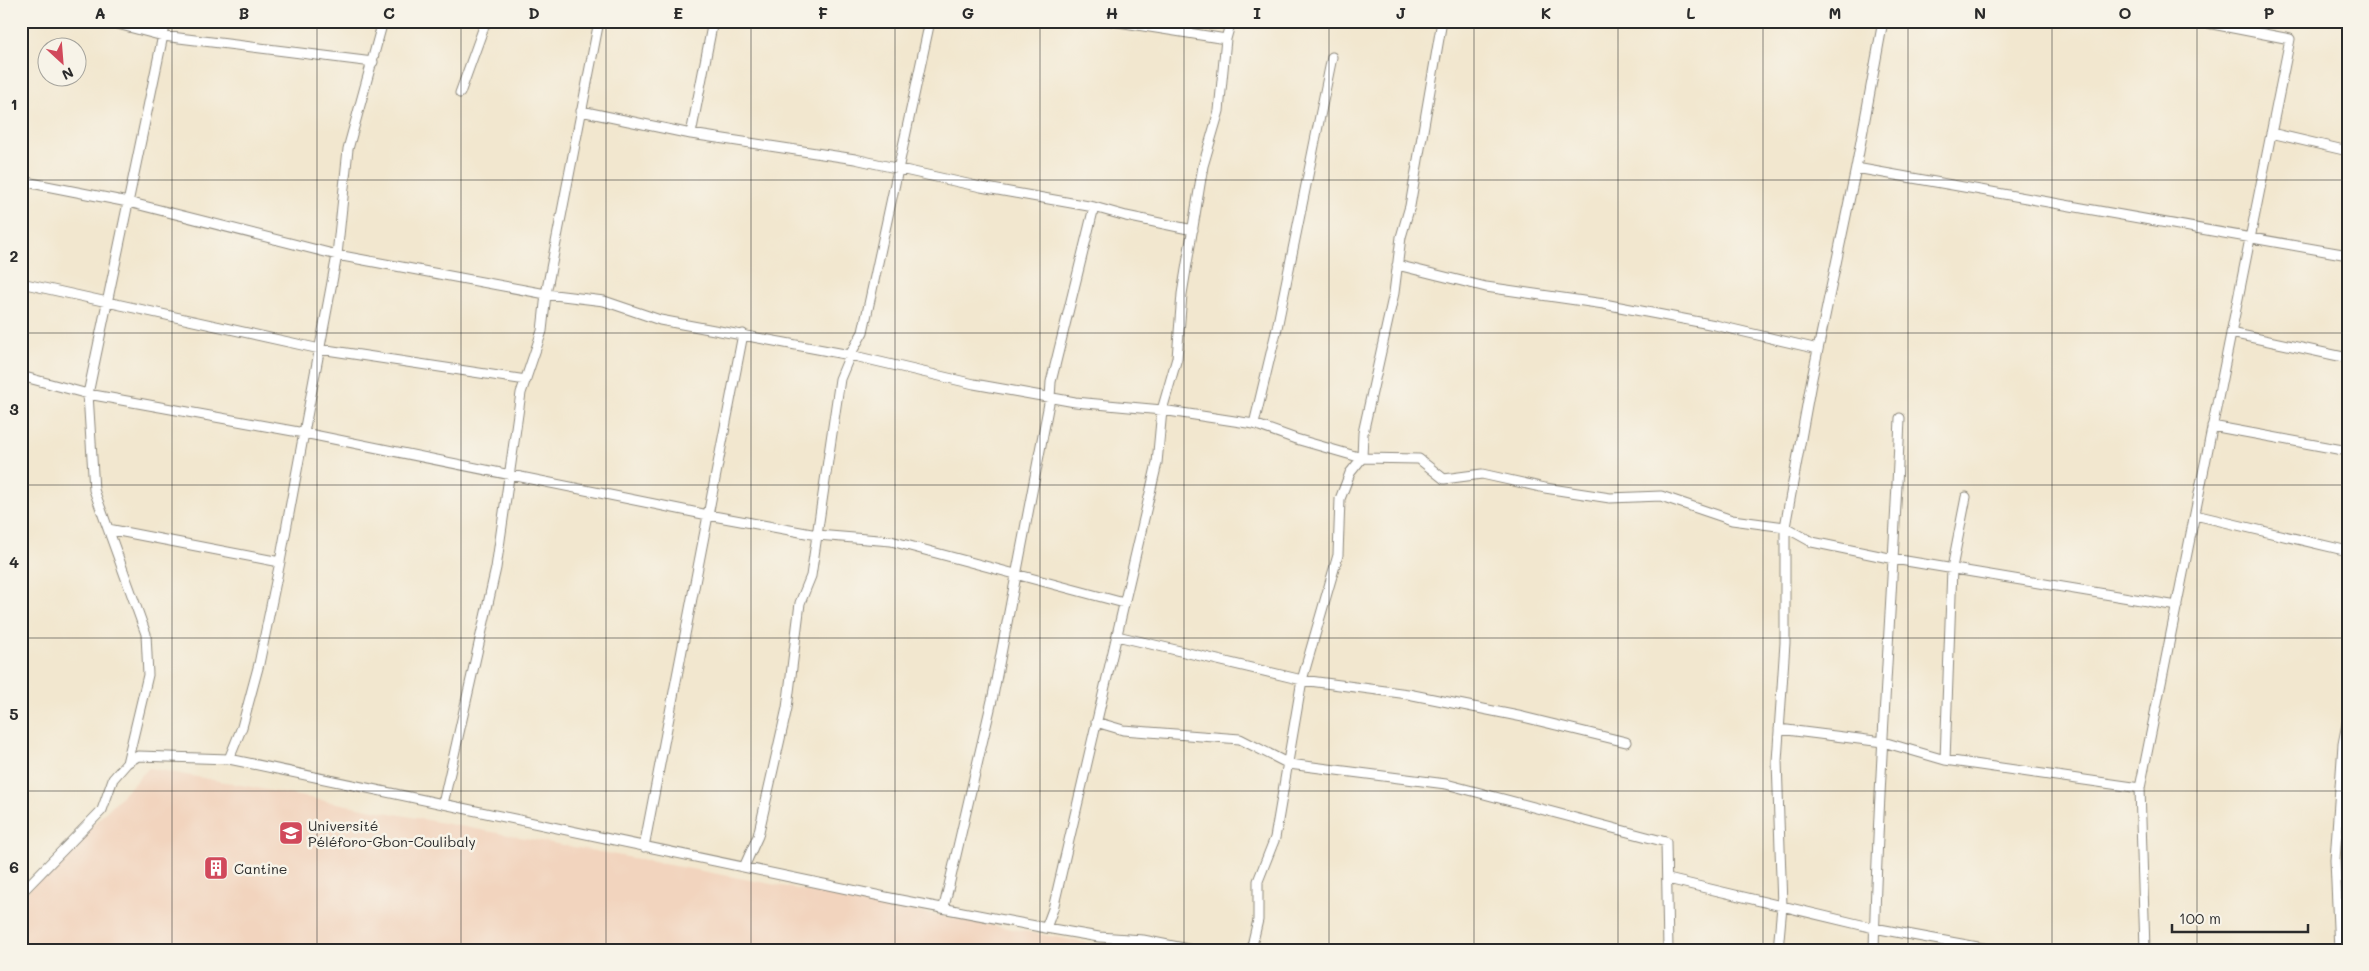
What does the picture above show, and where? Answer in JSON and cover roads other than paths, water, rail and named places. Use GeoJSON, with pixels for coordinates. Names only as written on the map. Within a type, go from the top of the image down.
{"type":"FeatureCollection","features":[{"type":"Feature","properties":{"kind":"street"},"geometry":{"type":"LineString","coordinates":[[106,21],[163,36],[373,62]]}},
{"type":"Feature","properties":{"kind":"street"},"geometry":{"type":"LineString","coordinates":[[126,763],[148,675],[146,634],[94,490],[88,394],[166,21]]}},
{"type":"Feature","properties":{"kind":"street"},"geometry":{"type":"LineString","coordinates":[[229,759],[242,726],[259,664],[280,562],[337,255],[348,149],[383,21]]}},
{"type":"Feature","properties":{"kind":"street"},"geometry":{"type":"LineString","coordinates":[[460,93],[486,21]]}},
{"type":"Feature","properties":{"kind":"street"},"geometry":{"type":"LineString","coordinates":[[443,804],[496,568],[521,393],[542,330],[546,294],[599,21]]}},
{"type":"Feature","properties":{"kind":"street"},"geometry":{"type":"LineString","coordinates":[[691,134],[713,21]]}},
{"type":"Feature","properties":{"kind":"street"},"geometry":{"type":"LineString","coordinates":[[744,867],[758,836],[787,708],[800,603],[811,576],[840,379],[850,355],[863,332],[930,21]]}},
{"type":"Feature","properties":{"kind":"street"},"geometry":{"type":"LineString","coordinates":[[1112,21],[1129,22],[1226,39]]}},
{"type":"Feature","properties":{"kind":"street"},"geometry":{"type":"LineString","coordinates":[[1046,928],[1053,909],[1156,462],[1162,410],[1177,358],[1182,294],[1203,166],[1219,111],[1226,39],[1231,21]]}},
{"type":"Feature","properties":{"kind":"street"},"geometry":{"type":"LineString","coordinates":[[1251,950],[1258,920],[1258,881],[1275,838],[1302,680],[1338,555],[1340,499],[1350,474],[1362,458],[1363,433],[1394,293],[1401,237],[1410,206],[1442,21]]}},
{"type":"Feature","properties":{"kind":"street"},"geometry":{"type":"LineString","coordinates":[[1778,950],[1782,906],[1777,762],[1785,643],[1785,527],[1883,21]]}},
{"type":"Feature","properties":{"kind":"street"},"geometry":{"type":"LineString","coordinates":[[2144,950],[2140,788],[2290,39],[2197,21]]}},
{"type":"Feature","properties":{"kind":"street"},"geometry":{"type":"LineString","coordinates":[[1254,424],[1277,328],[1332,57]]}},
{"type":"Feature","properties":{"kind":"street"},"geometry":{"type":"LineString","coordinates":[[581,111],[691,134],[855,159],[898,170],[1094,207],[1126,216],[1193,230]]}},
{"type":"Feature","properties":{"kind":"street"},"geometry":{"type":"LineString","coordinates":[[2271,133],[2348,151]]}},
{"type":"Feature","properties":{"kind":"street"},"geometry":{"type":"LineString","coordinates":[[1856,168],[2348,255]]}},
{"type":"Feature","properties":{"kind":"street"},"geometry":{"type":"LineString","coordinates":[[21,181],[128,202],[337,255],[546,294],[604,302],[660,320],[850,355],[974,384],[1050,398],[1162,410],[1254,424],[1296,439],[1362,458],[1419,459],[1444,479],[1482,474],[1545,488],[1610,498],[1661,496],[1732,520],[1785,527],[1812,542],[1894,559],[2176,606]]}},
{"type":"Feature","properties":{"kind":"street"},"geometry":{"type":"LineString","coordinates":[[944,907],[993,696],[1050,398],[1051,382],[1094,207]]}},
{"type":"Feature","properties":{"kind":"street"},"geometry":{"type":"LineString","coordinates":[[1397,265],[1486,286],[1604,304],[1818,349]]}},
{"type":"Feature","properties":{"kind":"street"},"geometry":{"type":"LineString","coordinates":[[21,283],[320,349],[526,380]]}},
{"type":"Feature","properties":{"kind":"street"},"geometry":{"type":"LineString","coordinates":[[644,847],[743,334]]}},
{"type":"Feature","properties":{"kind":"street"},"geometry":{"type":"LineString","coordinates":[[2231,334],[2348,358]]}},
{"type":"Feature","properties":{"kind":"street"},"geometry":{"type":"LineString","coordinates":[[21,376],[88,394],[304,433],[708,515],[817,535],[891,541],[1124,603]]}},
{"type":"Feature","properties":{"kind":"street"},"geometry":{"type":"LineString","coordinates":[[1874,950],[1876,849],[1894,559],[1900,418]]}},
{"type":"Feature","properties":{"kind":"street"},"geometry":{"type":"LineString","coordinates":[[2212,426],[2348,451]]}},
{"type":"Feature","properties":{"kind":"street"},"geometry":{"type":"LineString","coordinates":[[1945,760],[1952,568],[1966,497]]}},
{"type":"Feature","properties":{"kind":"street"},"geometry":{"type":"LineString","coordinates":[[2195,516],[2348,551]]}},
{"type":"Feature","properties":{"kind":"street"},"geometry":{"type":"LineString","coordinates":[[108,529],[280,562]]}},
{"type":"Feature","properties":{"kind":"street"},"geometry":{"type":"LineString","coordinates":[[1117,636],[1302,680],[1408,694],[1524,717],[1626,742]]}},
{"type":"Feature","properties":{"kind":"street"},"geometry":{"type":"LineString","coordinates":[[2339,950],[2335,860],[2343,744],[2348,719]]}},
{"type":"Feature","properties":{"kind":"street"},"geometry":{"type":"LineString","coordinates":[[1096,722],[1123,730],[1240,739],[1289,764],[1446,784],[1666,842],[1668,950]]}},
{"type":"Feature","properties":{"kind":"street"},"geometry":{"type":"LineString","coordinates":[[1779,729],[1883,742],[1945,760],[2140,788]]}},
{"type":"Feature","properties":{"kind":"street"},"geometry":{"type":"LineString","coordinates":[[21,893],[102,810],[113,779],[126,763],[138,756],[229,759],[894,898],[1046,928],[1099,937],[1143,940],[1193,950]]}},
{"type":"Feature","properties":{"kind":"street"},"geometry":{"type":"LineString","coordinates":[[1668,879],[1874,928],[1994,950]]}},
{"type":"Feature","properties":{"kind":"place","name":"Université Péléforo-Gbon-Coulibaly"},"geometry":{"type":"Point","coordinates":[291,833]}},
{"type":"Feature","properties":{"kind":"place","name":"Cantine"},"geometry":{"type":"Point","coordinates":[216,868]}}]}
